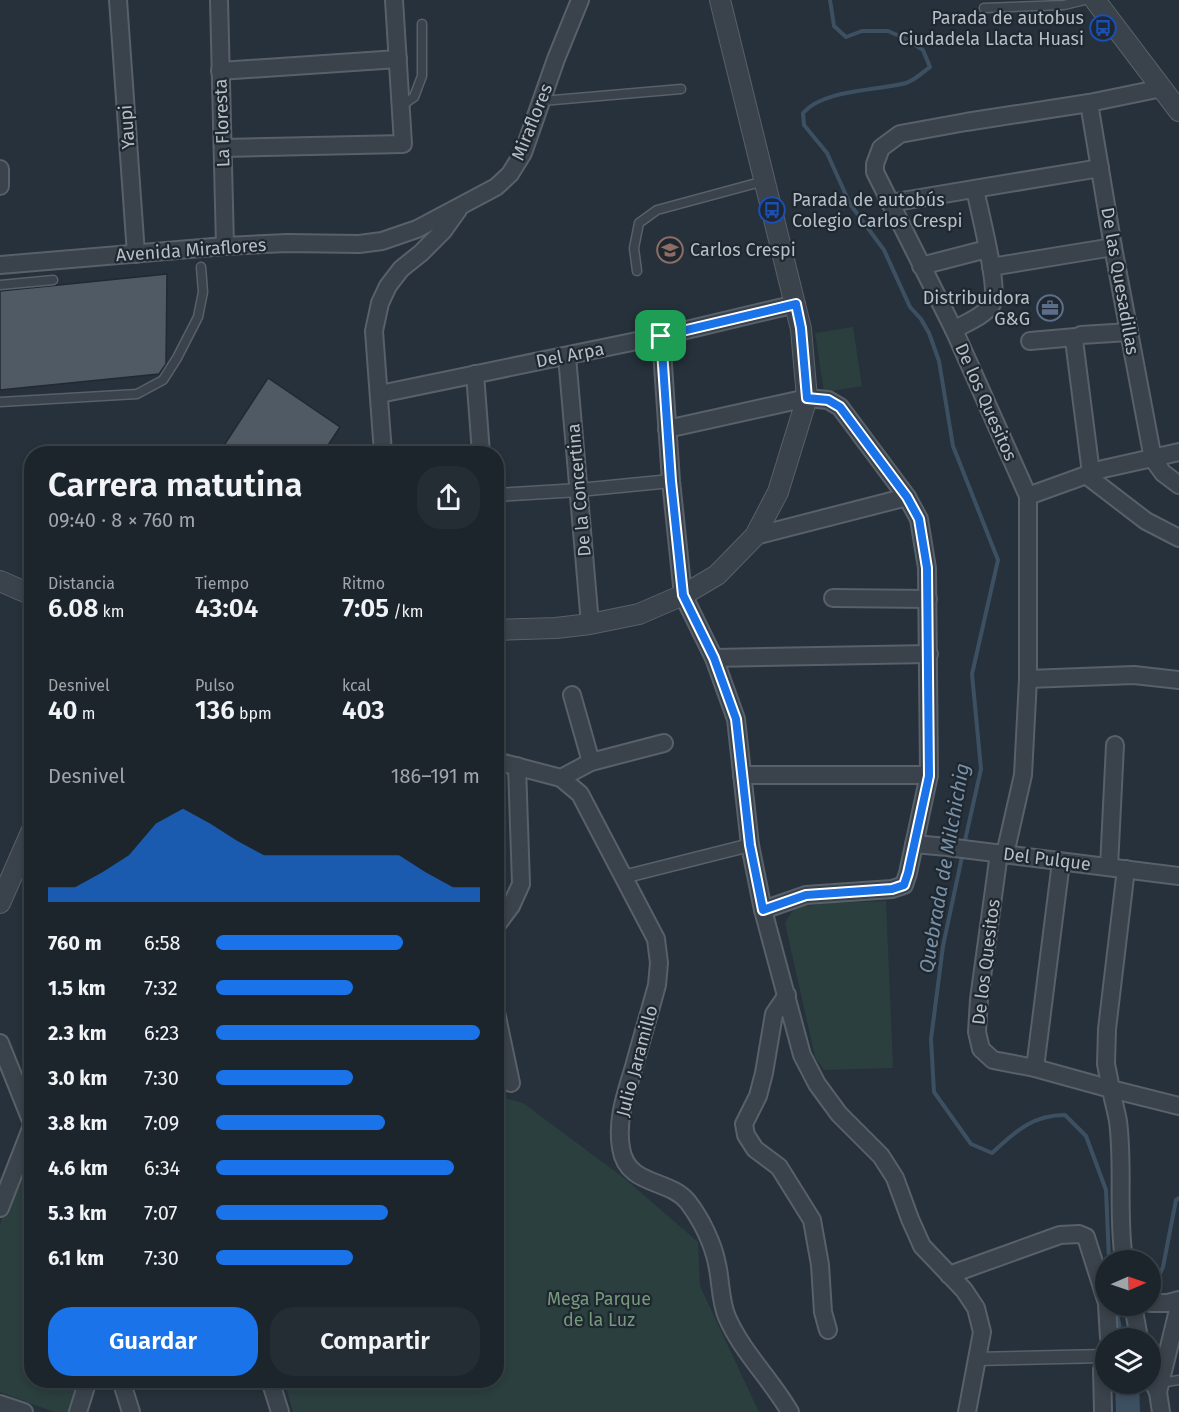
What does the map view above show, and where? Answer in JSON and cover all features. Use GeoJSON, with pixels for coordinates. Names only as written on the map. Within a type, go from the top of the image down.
{"type":"FeatureCollection","features":[{"type":"Feature","properties":{"kind":"street","name":"Yaupi"},"geometry":{"type":"LineString","coordinates":[[118,0],[136,254]]}},
{"type":"Feature","properties":{"kind":"street","name":"La Floresta"},"geometry":{"type":"LineString","coordinates":[[219,0],[225,246]]}},
{"type":"Feature","properties":{"kind":"street"},"geometry":{"type":"LineString","coordinates":[[224,148],[403,144],[394,0]]}},
{"type":"Feature","properties":{"kind":"street","name":"Miraflores"},"geometry":{"type":"LineString","coordinates":[[382,241],[417,229],[460,207],[496,187],[510,174],[523,153],[556,59],[580,0]]}},
{"type":"Feature","properties":{"kind":"street"},"geometry":{"type":"LineString","coordinates":[[504,630],[590,624],[639,614],[683,595],[717,575],[755,536],[778,492],[807,398],[801,328],[720,0]]}},
{"type":"Feature","properties":{"kind":"street"},"geometry":{"type":"LineString","coordinates":[[1095,0],[1179,111]]}},
{"type":"Feature","properties":{"kind":"street"},"geometry":{"type":"LineString","coordinates":[[220,71],[398,59]]}},
{"type":"Feature","properties":{"kind":"street","name":"De los Quesitos"},"geometry":{"type":"LineString","coordinates":[[1162,88],[1089,103],[900,134],[881,148],[875,164],[875,172],[954,330],[1028,496],[1028,679],[1023,775],[1002,854],[978,999],[977,1032],[981,1049],[993,1060],[1035,1068],[1179,1106]]}},
{"type":"Feature","properties":{"kind":"street","name":"De las Quesadillas"},"geometry":{"type":"LineString","coordinates":[[1089,103],[1113,248],[1153,459]]}},
{"type":"Feature","properties":{"kind":"street"},"geometry":{"type":"LineString","coordinates":[[890,203],[1100,168]]}},
{"type":"Feature","properties":{"kind":"street"},"geometry":{"type":"LineString","coordinates":[[0,169],[0,186]]}},
{"type":"Feature","properties":{"kind":"street"},"geometry":{"type":"LineString","coordinates":[[954,330],[985,312],[992,303],[994,293],[975,189]]}},
{"type":"Feature","properties":{"kind":"street"},"geometry":{"type":"LineString","coordinates":[[383,446],[374,331],[380,303],[388,286],[401,269],[422,253],[443,231],[460,207]]}},
{"type":"Feature","properties":{"kind":"street","name":"Avenida Miraflores"},"geometry":{"type":"LineString","coordinates":[[0,265],[225,246],[287,243],[359,244],[382,241]]}},
{"type":"Feature","properties":{"kind":"street"},"geometry":{"type":"LineString","coordinates":[[991,267],[1113,248]]}},
{"type":"Feature","properties":{"kind":"street"},"geometry":{"type":"LineString","coordinates":[[921,266],[987,249]]}},
{"type":"Feature","properties":{"kind":"street","name":"Del Arpa"},"geometry":{"type":"LineString","coordinates":[[380,394],[661,336],[796,304]]}},
{"type":"Feature","properties":{"kind":"street"},"geometry":{"type":"LineString","coordinates":[[1030,341],[1129,332]]}},
{"type":"Feature","properties":{"kind":"street"},"geometry":{"type":"LineString","coordinates":[[661,336],[671,481],[683,595],[714,658],[736,719],[750,845],[763,910],[802,1055],[817,1084],[839,1114],[881,1156],[896,1178],[922,1246],[963,1290],[975,1308],[982,1332],[967,1412]]}},
{"type":"Feature","properties":{"kind":"street"},"geometry":{"type":"LineString","coordinates":[[1076,337],[1074,340],[1088,474],[1146,521],[1179,538]]}},
{"type":"Feature","properties":{"kind":"street","name":"De la Concertina"},"geometry":{"type":"LineString","coordinates":[[567,356],[590,624]]}},
{"type":"Feature","properties":{"kind":"street"},"geometry":{"type":"LineString","coordinates":[[475,374],[480,446]]}},
{"type":"Feature","properties":{"kind":"street"},"geometry":{"type":"LineString","coordinates":[[668,429],[807,398],[828,400],[840,407],[907,497],[919,519],[927,568],[929,776],[904,885],[892,889],[806,895],[763,910]]}},
{"type":"Feature","properties":{"kind":"street"},"geometry":{"type":"LineString","coordinates":[[1028,496],[1103,469],[1179,452]]}},
{"type":"Feature","properties":{"kind":"street"},"geometry":{"type":"LineString","coordinates":[[1153,459],[1163,473],[1179,485]]}},
{"type":"Feature","properties":{"kind":"street"},"geometry":{"type":"LineString","coordinates":[[504,495],[671,481]]}},
{"type":"Feature","properties":{"kind":"street"},"geometry":{"type":"LineString","coordinates":[[755,536],[907,497]]}},
{"type":"Feature","properties":{"kind":"street"},"geometry":{"type":"LineString","coordinates":[[0,581],[24,592]]}},
{"type":"Feature","properties":{"kind":"street"},"geometry":{"type":"LineString","coordinates":[[833,598],[928,599]]}},
{"type":"Feature","properties":{"kind":"street"},"geometry":{"type":"LineString","coordinates":[[714,658],[929,654]]}},
{"type":"Feature","properties":{"kind":"street"},"geometry":{"type":"LineString","coordinates":[[1028,679],[1134,675],[1179,680]]}},
{"type":"Feature","properties":{"kind":"street"},"geometry":{"type":"LineString","coordinates":[[572,695],[591,762]]}},
{"type":"Feature","properties":{"kind":"street"},"geometry":{"type":"LineString","coordinates":[[561,778],[591,762],[664,743]]}},
{"type":"Feature","properties":{"kind":"street"},"geometry":{"type":"LineString","coordinates":[[1114,746],[1118,868],[1106,1064],[1118,1122],[1120,1232],[1123,1250]]}},
{"type":"Feature","properties":{"kind":"street","name":"Julio Jaramillo"},"geometry":{"type":"LineString","coordinates":[[504,763],[561,778],[580,794],[656,939],[659,963],[657,985],[620,1115],[624,1161],[633,1171],[647,1180],[681,1195],[697,1215],[711,1243],[717,1262],[726,1316],[748,1353],[790,1412]]}},
{"type":"Feature","properties":{"kind":"street"},"geometry":{"type":"LineString","coordinates":[[504,916],[512,906],[521,884],[517,766]]}},
{"type":"Feature","properties":{"kind":"street"},"geometry":{"type":"LineString","coordinates":[[742,775],[929,776]]}},
{"type":"Feature","properties":{"kind":"street","name":"Del Pulque"},"geometry":{"type":"LineString","coordinates":[[914,844],[1179,876]]}},
{"type":"Feature","properties":{"kind":"street"},"geometry":{"type":"LineString","coordinates":[[623,877],[750,845]]}},
{"type":"Feature","properties":{"kind":"street"},"geometry":{"type":"LineString","coordinates":[[1035,1068],[1061,862]]}},
{"type":"Feature","properties":{"kind":"street"},"geometry":{"type":"LineString","coordinates":[[1,897],[24,868]]}},
{"type":"Feature","properties":{"kind":"street"},"geometry":{"type":"LineString","coordinates":[[787,995],[774,1014],[758,1096],[744,1124],[746,1135],[755,1149],[779,1167],[812,1220],[820,1265],[823,1312],[828,1330]]}},
{"type":"Feature","properties":{"kind":"street"},"geometry":{"type":"LineString","coordinates":[[0,1043],[24,1104]]}},
{"type":"Feature","properties":{"kind":"street"},"geometry":{"type":"LineString","coordinates":[[504,1054],[511,1083]]}},
{"type":"Feature","properties":{"kind":"street"},"geometry":{"type":"LineString","coordinates":[[0,1208],[24,1146]]}},
{"type":"Feature","properties":{"kind":"street"},"geometry":{"type":"LineString","coordinates":[[949,1275],[1060,1235],[1079,1234],[1086,1237],[1095,1265]]}},
{"type":"Feature","properties":{"kind":"street"},"geometry":{"type":"LineString","coordinates":[[1161,1303],[1179,1300]]}},
{"type":"Feature","properties":{"kind":"street"},"geometry":{"type":"LineString","coordinates":[[1161,1367],[1179,1306]]}},
{"type":"Feature","properties":{"kind":"street"},"geometry":{"type":"LineString","coordinates":[[977,1359],[1095,1355]]}},
{"type":"Feature","properties":{"kind":"street"},"geometry":{"type":"LineString","coordinates":[[78,1412],[86,1388]]}},
{"type":"Feature","properties":{"kind":"street"},"geometry":{"type":"LineString","coordinates":[[124,1388],[131,1412]]}},
{"type":"Feature","properties":{"kind":"street"},"geometry":{"type":"LineString","coordinates":[[272,1388],[280,1412]]}},
{"type":"Feature","properties":{"kind":"street"},"geometry":{"type":"LineString","coordinates":[[1103,1394],[1103,1411]]}},
{"type":"Feature","properties":{"kind":"street"},"geometry":{"type":"LineString","coordinates":[[1158,1394],[1161,1412]]}},
{"type":"Feature","properties":{"kind":"street"},"geometry":{"type":"LineString","coordinates":[[0,1404],[24,1412]]}},
{"type":"Feature","properties":{"kind":"lane"},"geometry":{"type":"LineString","coordinates":[[984,8],[1064,5],[1085,0]]}},
{"type":"Feature","properties":{"kind":"lane"},"geometry":{"type":"LineString","coordinates":[[400,106],[414,97],[422,76],[422,24]]}},
{"type":"Feature","properties":{"kind":"lane"},"geometry":{"type":"LineString","coordinates":[[542,101],[681,89]]}},
{"type":"Feature","properties":{"kind":"lane"},"geometry":{"type":"LineString","coordinates":[[638,271],[634,248],[639,223],[657,210],[765,181]]}},
{"type":"Feature","properties":{"kind":"lane"},"geometry":{"type":"LineString","coordinates":[[0,402],[136,394],[163,380],[198,317],[203,292],[201,267]]}},
{"type":"Feature","properties":{"kind":"lane"},"geometry":{"type":"LineString","coordinates":[[0,285],[53,280]]}},
{"type":"Feature","properties":{"kind":"lane"},"geometry":{"type":"LineString","coordinates":[[1161,1383],[1179,1380]]}},
{"type":"Feature","properties":{"kind":"green space"},"geometry":{"type":"Polygon","coordinates":[[[853,327],[862,386],[824,392],[815,333],[853,327]]]}},
{"type":"Feature","properties":{"kind":"green space"},"geometry":{"type":"Polygon","coordinates":[[[886,901],[893,1068],[824,1070],[815,1057],[785,923],[795,907],[886,901]]]}},
{"type":"Feature","properties":{"kind":"green space","name":"Mega Parque de la Luz"},"geometry":{"type":"Polygon","coordinates":[[[504,1098],[523,1103],[624,1178],[698,1242],[700,1286],[759,1412],[293,1412],[286,1388],[504,1388],[504,1098]]]}},
{"type":"Feature","properties":{"kind":"green space"},"geometry":{"type":"Polygon","coordinates":[[[24,1160],[24,1388],[76,1388],[68,1412],[54,1412],[0,1392],[0,1224],[24,1160]]]}},
{"type":"Feature","properties":{"kind":"building"},"geometry":{"type":"Polygon","coordinates":[[[167,274],[166,364],[159,374],[0,390],[0,291],[167,274]]]}},
{"type":"Feature","properties":{"kind":"building"},"geometry":{"type":"Polygon","coordinates":[[[268,378],[340,427],[328,446],[224,446],[268,378]]]}},
{"type":"Feature","properties":{"kind":"waterway","name":"Quebrada de Milchichig"},"geometry":{"type":"LineString","coordinates":[[830,0],[834,26],[846,37],[862,31],[888,31],[923,50],[930,67],[906,83],[837,95],[812,105],[803,113],[804,125],[827,153],[850,204],[884,250],[910,307],[921,319],[929,333],[939,361],[953,446],[998,560],[972,674],[981,769],[964,845]]}},
{"type":"Feature","properties":{"kind":"waterway","name":"Quebrada de Milchichig"},"geometry":{"type":"LineString","coordinates":[[963,852],[943,946],[931,1039],[934,1092],[971,1144],[992,1153],[1033,1121],[1065,1115],[1086,1136],[1106,1190],[1109,1250]]}},
{"type":"Feature","properties":{"kind":"waterway"},"geometry":{"type":"LineString","coordinates":[[1161,1271],[1176,1200],[1179,1198]]}},
{"type":"Feature","properties":{"kind":"waterway","name":"Quebrada de Milchichig"},"geometry":{"type":"LineString","coordinates":[[1117,1316],[1120,1328]]}},
{"type":"Feature","properties":{"kind":"waterway"},"geometry":{"type":"LineString","coordinates":[[1127,1394],[1128,1412]]}},
{"type":"Feature","properties":{"kind":"place","name":"Parada de autobus Ciudadela Llacta Huasi"},"geometry":{"type":"Point","coordinates":[1103,28]}},
{"type":"Feature","properties":{"kind":"place","name":"Parada de autobús Colegio Carlos Crespi"},"geometry":{"type":"Point","coordinates":[772,210]}},
{"type":"Feature","properties":{"kind":"place","name":"Carlos Crespi"},"geometry":{"type":"Point","coordinates":[670,250]}},
{"type":"Feature","properties":{"kind":"place","name":"Distribuidora G&G"},"geometry":{"type":"Point","coordinates":[1050,308]}},
{"type":"Feature","properties":{"kind":"route"},"geometry":{"type":"LineString","coordinates":[[796,304],[801,328],[807,398],[828,400],[840,407],[907,497],[919,519],[927,568],[929,776],[904,885],[892,889],[806,895],[763,910],[750,845],[736,719],[714,658],[683,595],[671,481],[661,336],[796,304]]}}]}
